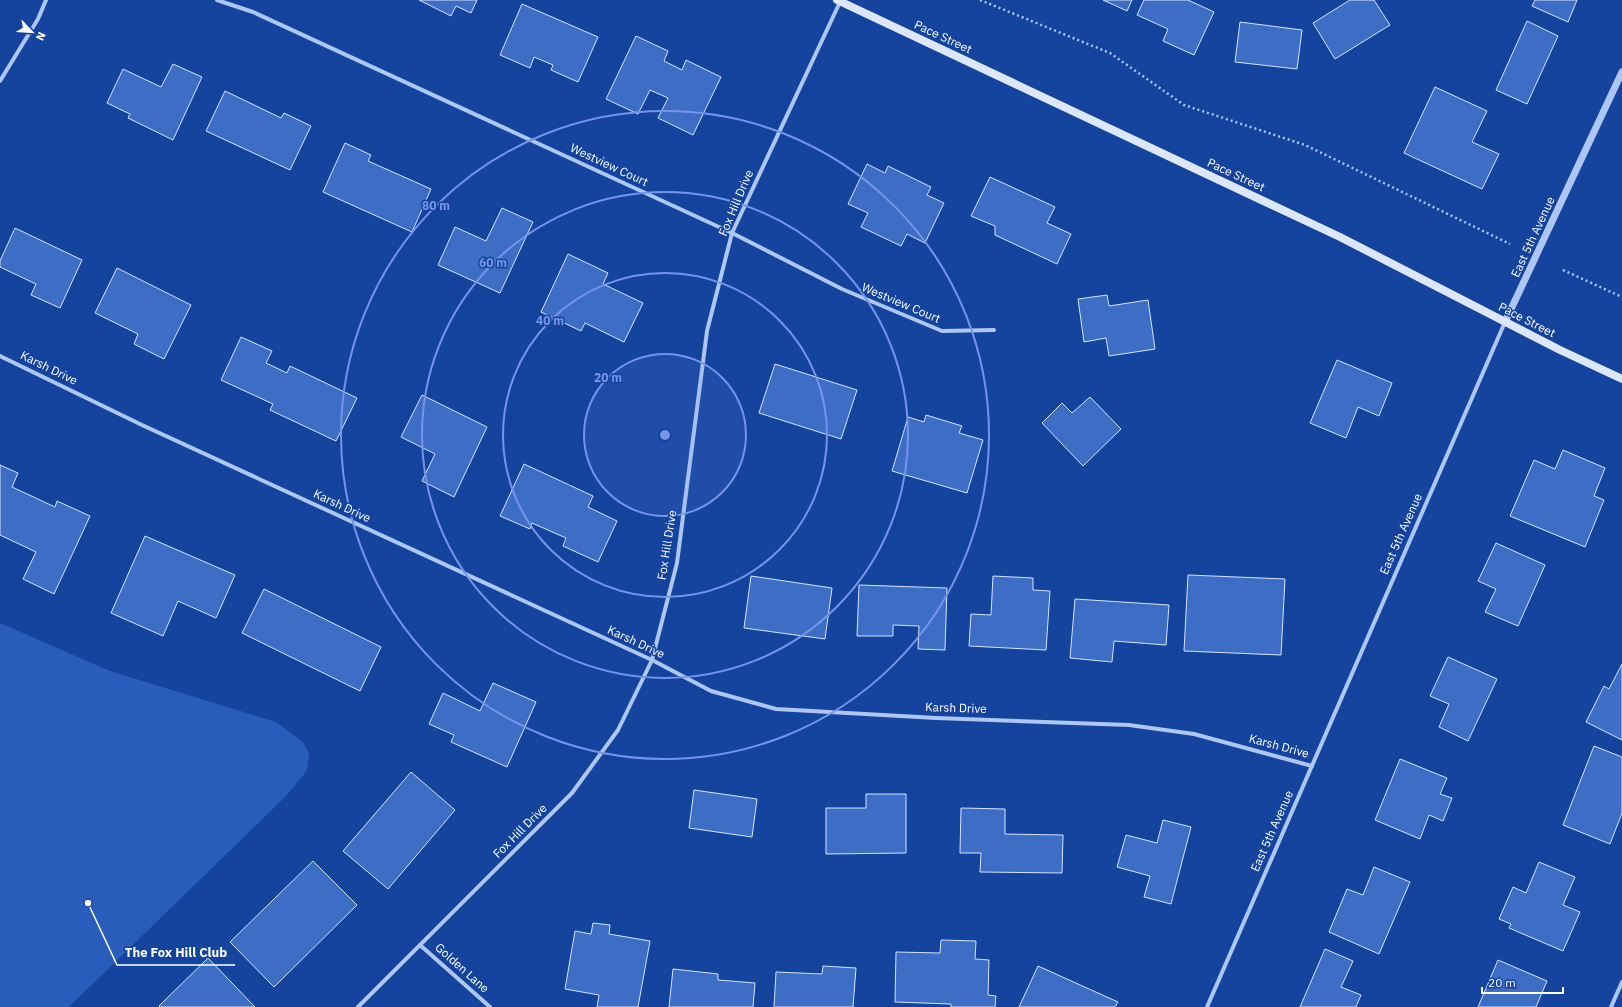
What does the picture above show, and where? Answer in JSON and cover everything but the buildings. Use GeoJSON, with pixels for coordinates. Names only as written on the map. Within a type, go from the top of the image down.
{"type":"FeatureCollection","features":[{"type":"Feature","properties":{"kind":"main road","name":"Pace Street"},"geometry":{"type":"LineString","coordinates":[[839,1],[1340,237],[1560,350],[1622,379]]}},
{"type":"Feature","properties":{"kind":"street"},"geometry":{"type":"LineString","coordinates":[[0,81],[38,19],[46,0]]}},
{"type":"Feature","properties":{"kind":"street","name":"Westview Court"},"geometry":{"type":"LineString","coordinates":[[217,0],[253,12],[732,233],[842,289],[942,331],[994,330]]}},
{"type":"Feature","properties":{"kind":"street","name":"Fox Hill Drive"},"geometry":{"type":"LineString","coordinates":[[358,1007],[572,792],[618,730],[652,660],[676,563],[707,331],[732,233],[839,1]]}},
{"type":"Feature","properties":{"kind":"street","name":"East 5th Avenue"},"geometry":{"type":"LineString","coordinates":[[1206,1007],[1506,322],[1622,72]]}},
{"type":"Feature","properties":{"kind":"street","name":"Karsh Drive"},"geometry":{"type":"LineString","coordinates":[[0,356],[149,428],[652,660],[711,691],[776,709],[936,718],[1129,725],[1194,734],[1312,766]]}},
{"type":"Feature","properties":{"kind":"street","name":"Golden Lane"},"geometry":{"type":"LineString","coordinates":[[420,945],[490,1007]]}},
{"type":"Feature","properties":{"kind":"street"},"geometry":{"type":"LineString","coordinates":[[1611,1007],[1622,982]]}},
{"type":"Feature","properties":{"kind":"path"},"geometry":{"type":"LineString","coordinates":[[980,0],[1110,53],[1184,105],[1305,145],[1510,244]]}},
{"type":"Feature","properties":{"kind":"path"},"geometry":{"type":"LineString","coordinates":[[1563,270],[1622,297]]}},
{"type":"Feature","properties":{"kind":"shaded area"},"geometry":{"type":"Polygon","coordinates":[[[0,623],[110,671],[276,722],[303,742],[309,753],[307,770],[284,798],[69,1007],[0,1007],[0,623]]]}},
{"type":"Feature","properties":{"kind":"place","name":"The Fox Hill Club"},"geometry":{"type":"Point","coordinates":[88,903]}}]}
